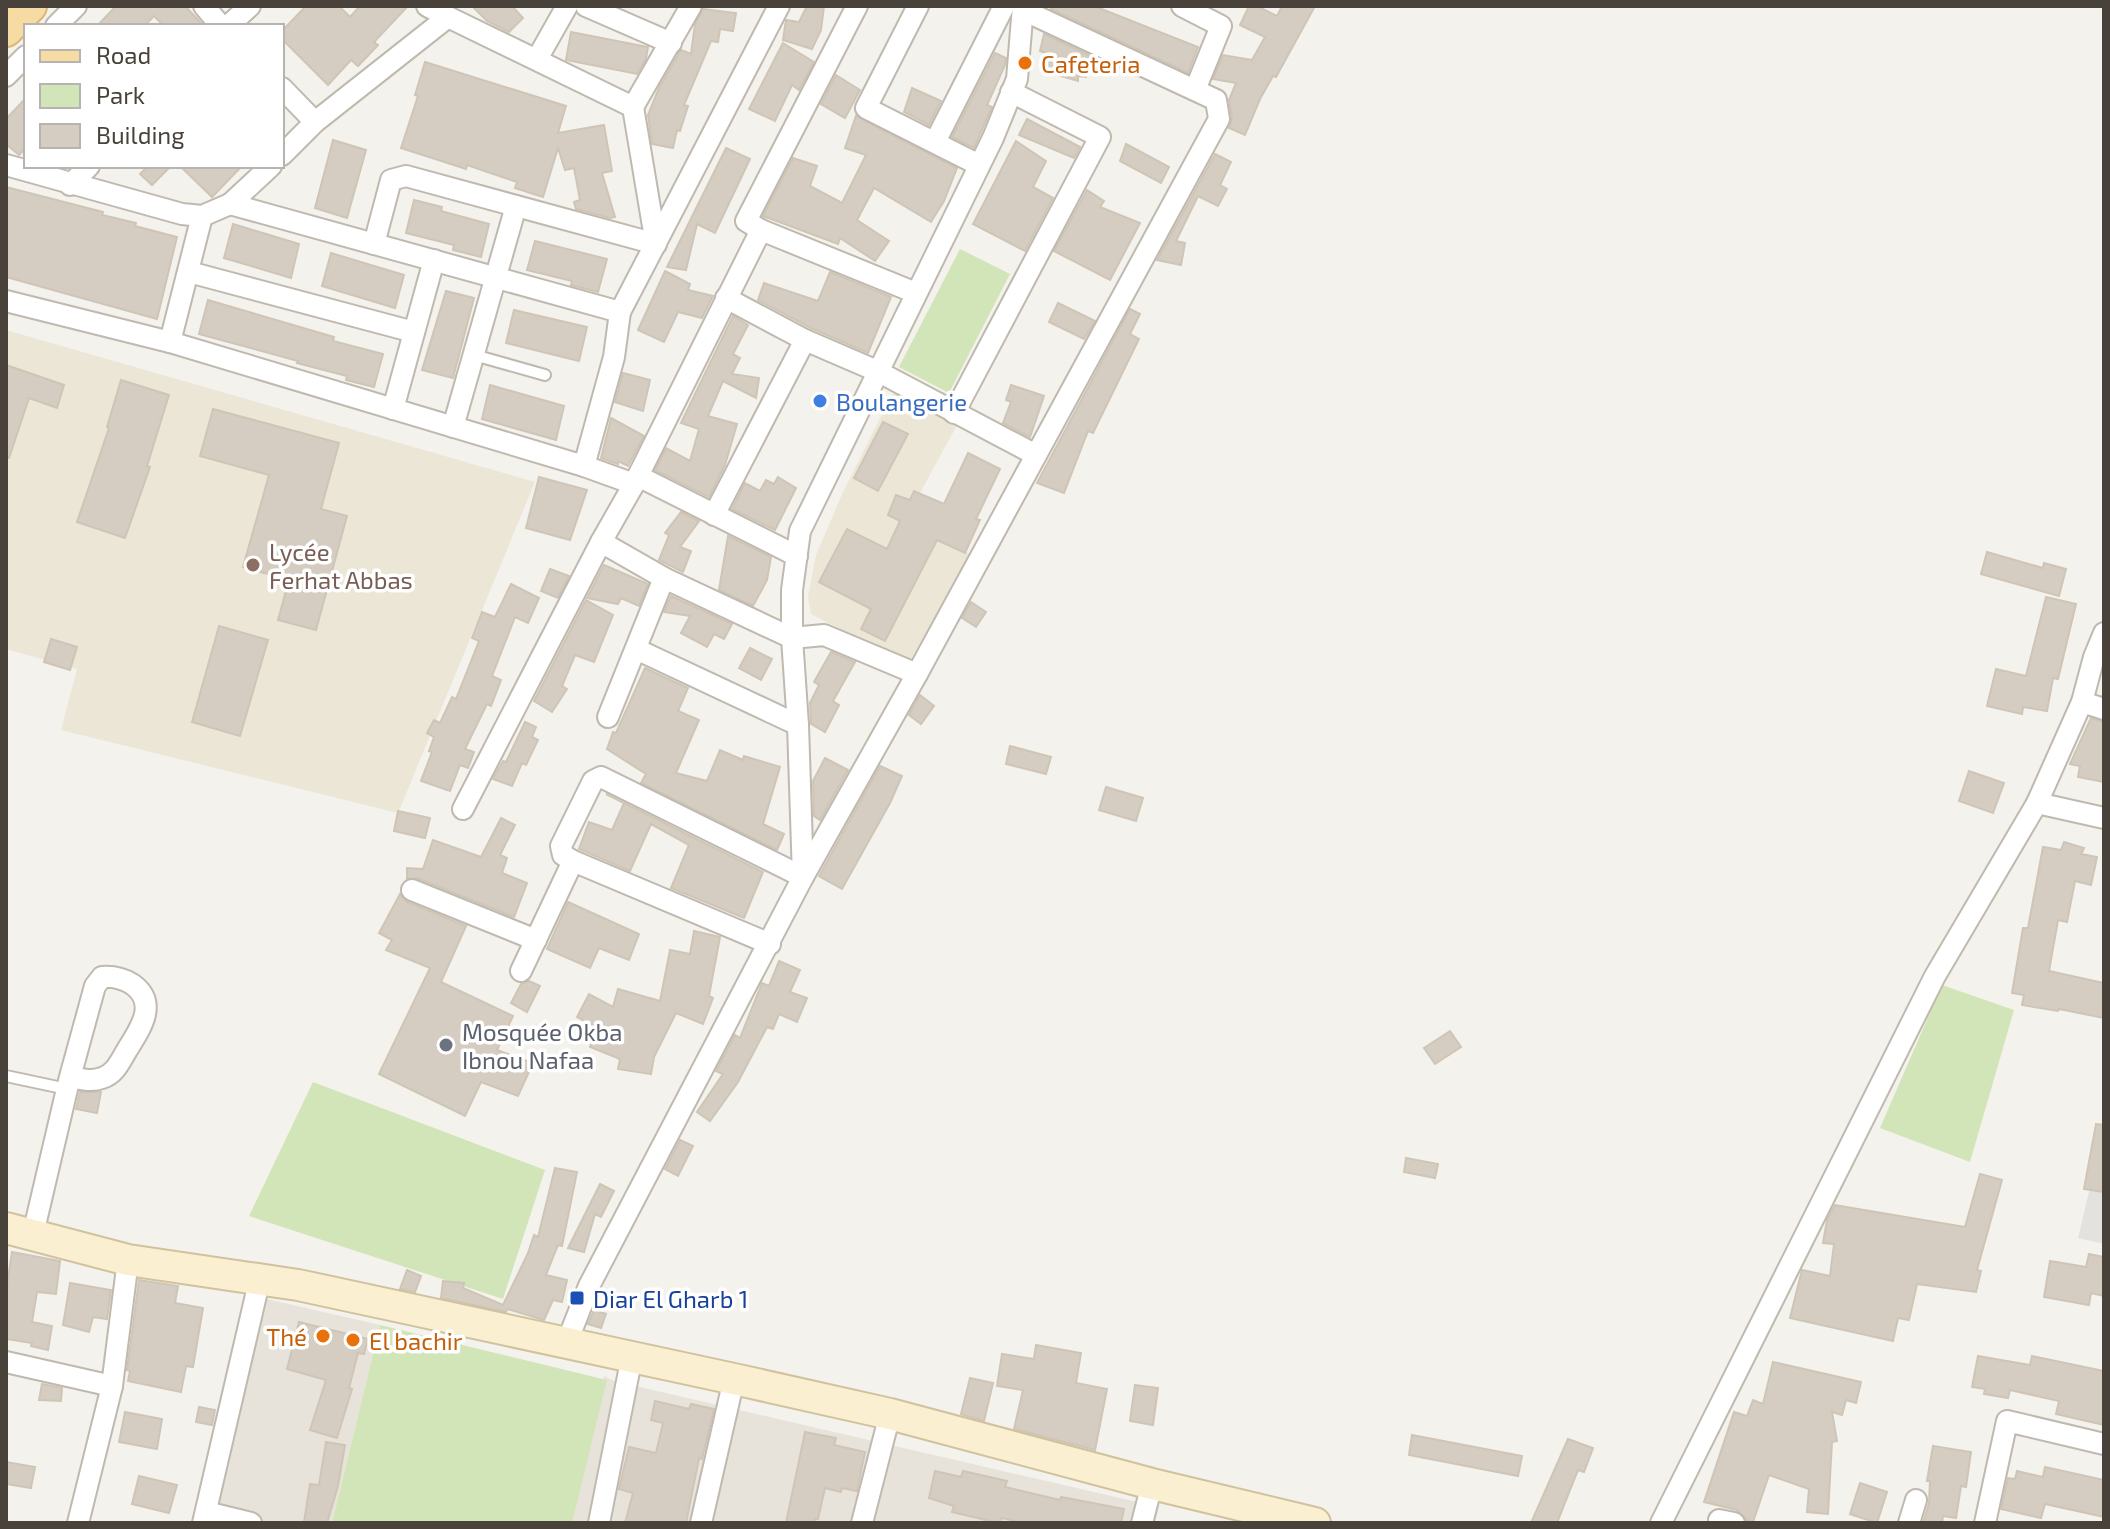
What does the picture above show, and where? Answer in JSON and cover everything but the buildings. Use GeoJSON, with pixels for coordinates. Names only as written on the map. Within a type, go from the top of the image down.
{"type":"FeatureCollection","features":[{"type":"Feature","properties":{"kind":"main road"},"geometry":{"type":"LineString","coordinates":[[6,30],[30,6]]}},
{"type":"Feature","properties":{"kind":"main road"},"geometry":{"type":"LineString","coordinates":[[20,1231],[128,1260],[260,1278],[890,1414],[1152,1484],[1315,1523]]}},
{"type":"Feature","properties":{"kind":"street"},"geometry":{"type":"LineString","coordinates":[[58,24],[76,6]]}},
{"type":"Feature","properties":{"kind":"street"},"geometry":{"type":"LineString","coordinates":[[204,6],[219,24]]}},
{"type":"Feature","properties":{"kind":"street"},"geometry":{"type":"LineString","coordinates":[[230,24],[250,6]]}},
{"type":"Feature","properties":{"kind":"street"},"geometry":{"type":"LineString","coordinates":[[427,6],[633,107]]}},
{"type":"Feature","properties":{"kind":"street"},"geometry":{"type":"LineString","coordinates":[[537,59],[567,6]]}},
{"type":"Feature","properties":{"kind":"street"},"geometry":{"type":"LineString","coordinates":[[586,6],[671,43]]}},
{"type":"Feature","properties":{"kind":"street"},"geometry":{"type":"LineString","coordinates":[[656,244],[633,107],[691,6]]}},
{"type":"Feature","properties":{"kind":"street"},"geometry":{"type":"LineString","coordinates":[[584,466],[614,357],[620,312],[779,6]]}},
{"type":"Feature","properties":{"kind":"street"},"geometry":{"type":"LineString","coordinates":[[857,6],[746,221],[761,230],[916,293]]}},
{"type":"Feature","properties":{"kind":"street"},"geometry":{"type":"LineString","coordinates":[[918,6],[866,108],[979,165]]}},
{"type":"Feature","properties":{"kind":"street"},"geometry":{"type":"LineString","coordinates":[[1182,6],[1221,26],[1195,90]]}},
{"type":"Feature","properties":{"kind":"street"},"geometry":{"type":"LineString","coordinates":[[935,142],[1017,7]]}},
{"type":"Feature","properties":{"kind":"street"},"geometry":{"type":"LineString","coordinates":[[567,1342],[589,1286],[803,877],[1219,119],[1216,100],[1017,7]]}},
{"type":"Feature","properties":{"kind":"street"},"geometry":{"type":"LineString","coordinates":[[803,877],[792,638],[792,590],[800,531],[979,165],[1017,79],[1017,7]]}},
{"type":"Feature","properties":{"kind":"street"},"geometry":{"type":"LineString","coordinates":[[284,153],[315,122],[448,17]]}},
{"type":"Feature","properties":{"kind":"street"},"geometry":{"type":"LineString","coordinates":[[6,76],[24,58]]}},
{"type":"Feature","properties":{"kind":"street"},"geometry":{"type":"LineString","coordinates":[[284,90],[315,122]]}},
{"type":"Feature","properties":{"kind":"street"},"geometry":{"type":"LineString","coordinates":[[954,413],[1100,137],[1011,92]]}},
{"type":"Feature","properties":{"kind":"street"},"geometry":{"type":"LineString","coordinates":[[6,165],[70,185],[182,214],[202,216],[230,204],[269,168]]}},
{"type":"Feature","properties":{"kind":"street"},"geometry":{"type":"LineString","coordinates":[[70,185],[87,168]]}},
{"type":"Feature","properties":{"kind":"street"},"geometry":{"type":"LineString","coordinates":[[374,244],[391,180],[406,176],[656,244]]}},
{"type":"Feature","properties":{"kind":"street"},"geometry":{"type":"LineString","coordinates":[[230,204],[620,312]]}},
{"type":"Feature","properties":{"kind":"street"},"geometry":{"type":"LineString","coordinates":[[453,427],[516,206]]}},
{"type":"Feature","properties":{"kind":"street"},"geometry":{"type":"LineString","coordinates":[[170,342],[202,216]]}},
{"type":"Feature","properties":{"kind":"street"},"geometry":{"type":"LineString","coordinates":[[463,809],[636,480],[761,230]]}},
{"type":"Feature","properties":{"kind":"street"},"geometry":{"type":"LineString","coordinates":[[393,409],[434,260]]}},
{"type":"Feature","properties":{"kind":"street"},"geometry":{"type":"LineString","coordinates":[[189,272],[414,332]]}},
{"type":"Feature","properties":{"kind":"street"},"geometry":{"type":"LineString","coordinates":[[726,298],[805,340],[877,371],[1036,455]]}},
{"type":"Feature","properties":{"kind":"street"},"geometry":{"type":"LineString","coordinates":[[6,301],[170,342],[636,480],[797,556]]}},
{"type":"Feature","properties":{"kind":"street"},"geometry":{"type":"LineString","coordinates":[[714,515],[805,340]]}},
{"type":"Feature","properties":{"kind":"street"},"geometry":{"type":"LineString","coordinates":[[601,542],[664,578],[792,638],[824,635],[917,674]]}},
{"type":"Feature","properties":{"kind":"street"},"geometry":{"type":"LineString","coordinates":[[608,717],[664,578]]}},
{"type":"Feature","properties":{"kind":"street"},"geometry":{"type":"LineString","coordinates":[[1661,1523],[1935,976],[2037,803],[2082,702],[2104,633]]}},
{"type":"Feature","properties":{"kind":"street"},"geometry":{"type":"LineString","coordinates":[[636,649],[798,725]]}},
{"type":"Feature","properties":{"kind":"street"},"geometry":{"type":"LineString","coordinates":[[2082,702],[2104,709]]}},
{"type":"Feature","properties":{"kind":"street"},"geometry":{"type":"LineString","coordinates":[[770,944],[573,861],[563,855],[561,846],[593,781],[601,777],[803,877]]}},
{"type":"Feature","properties":{"kind":"street"},"geometry":{"type":"LineString","coordinates":[[2037,803],[2104,818]]}},
{"type":"Feature","properties":{"kind":"street"},"geometry":{"type":"LineString","coordinates":[[521,971],[573,861]]}},
{"type":"Feature","properties":{"kind":"street"},"geometry":{"type":"LineString","coordinates":[[412,890],[536,940]]}},
{"type":"Feature","properties":{"kind":"street"},"geometry":{"type":"LineString","coordinates":[[20,1231],[69,1083],[95,986],[102,977],[124,979],[138,989],[146,1001],[147,1012],[141,1027],[114,1071],[103,1078],[69,1083]]}},
{"type":"Feature","properties":{"kind":"street"},"geometry":{"type":"LineString","coordinates":[[78,1523],[112,1386],[128,1260]]}},
{"type":"Feature","properties":{"kind":"street"},"geometry":{"type":"LineString","coordinates":[[251,1523],[204,1518],[260,1278]]}},
{"type":"Feature","properties":{"kind":"street"},"geometry":{"type":"LineString","coordinates":[[599,1523],[632,1356]]}},
{"type":"Feature","properties":{"kind":"street"},"geometry":{"type":"LineString","coordinates":[[6,1362],[112,1386]]}},
{"type":"Feature","properties":{"kind":"street"},"geometry":{"type":"LineString","coordinates":[[701,1523],[734,1379]]}},
{"type":"Feature","properties":{"kind":"street"},"geometry":{"type":"LineString","coordinates":[[862,1523],[890,1414]]}},
{"type":"Feature","properties":{"kind":"street"},"geometry":{"type":"LineString","coordinates":[[1985,1523],[2007,1421],[2104,1444]]}},
{"type":"Feature","properties":{"kind":"street"},"geometry":{"type":"LineString","coordinates":[[1142,1523],[1152,1484]]}},
{"type":"Feature","properties":{"kind":"street"},"geometry":{"type":"LineString","coordinates":[[1909,1523],[1916,1500]]}},
{"type":"Feature","properties":{"kind":"lane"},"geometry":{"type":"LineString","coordinates":[[474,355],[545,375]]}},
{"type":"Feature","properties":{"kind":"lane"},"geometry":{"type":"LineString","coordinates":[[6,1076],[69,1083]]}},
{"type":"Feature","properties":{"kind":"shaded area","name":"Lycée Ferhat Abbas"},"geometry":{"type":"Polygon","coordinates":[[[6,330],[535,482],[398,813],[61,730],[77,669],[6,649],[6,330]]]}},
{"type":"Feature","properties":{"kind":"shaded area"},"geometry":{"type":"Polygon","coordinates":[[[893,393],[957,425],[907,517],[970,554],[908,664],[811,614],[808,597],[816,555],[844,490],[893,393]]]}},
{"type":"Feature","properties":{"kind":"shaded area"},"geometry":{"type":"Polygon","coordinates":[[[2104,1138],[2104,1244],[2078,1238],[2104,1138]]]}},
{"type":"Feature","properties":{"kind":"shaded area"},"geometry":{"type":"Polygon","coordinates":[[[250,1295],[380,1325],[332,1523],[197,1523],[250,1295]]]}},
{"type":"Feature","properties":{"kind":"shaded area"},"geometry":{"type":"Polygon","coordinates":[[[604,1376],[614,1381],[1159,1507],[1155,1523],[569,1523],[604,1376]]]}},
{"type":"Feature","properties":{"kind":"green space"},"geometry":{"type":"Polygon","coordinates":[[[960,249],[1010,274],[949,393],[899,367],[960,249]]]}},
{"type":"Feature","properties":{"kind":"green space"},"geometry":{"type":"Polygon","coordinates":[[[1942,985],[2014,1010],[1970,1162],[1880,1128],[1942,985]]]}},
{"type":"Feature","properties":{"kind":"green space"},"geometry":{"type":"Polygon","coordinates":[[[313,1082],[545,1170],[503,1299],[249,1216],[313,1082]]]}},
{"type":"Feature","properties":{"kind":"green space"},"geometry":{"type":"Polygon","coordinates":[[[380,1325],[607,1380],[572,1523],[332,1523],[380,1325]]]}},
{"type":"Feature","properties":{"kind":"place","name":"Cafeteria"},"geometry":{"type":"Point","coordinates":[1025,63]}},
{"type":"Feature","properties":{"kind":"place","name":"Boulangerie"},"geometry":{"type":"Point","coordinates":[820,401]}},
{"type":"Feature","properties":{"kind":"place","name":"Lycée Ferhat Abbas"},"geometry":{"type":"Point","coordinates":[253,565]}},
{"type":"Feature","properties":{"kind":"place","name":"Mosquée Okba Ibnou Nafaa"},"geometry":{"type":"Point","coordinates":[446,1045]}},
{"type":"Feature","properties":{"kind":"place","name":"Diar El Gharb 1"},"geometry":{"type":"Point","coordinates":[577,1298]}},
{"type":"Feature","properties":{"kind":"place","name":"Thé"},"geometry":{"type":"Point","coordinates":[323,1336]}},
{"type":"Feature","properties":{"kind":"place","name":"El bachir"},"geometry":{"type":"Point","coordinates":[353,1340]}}]}
